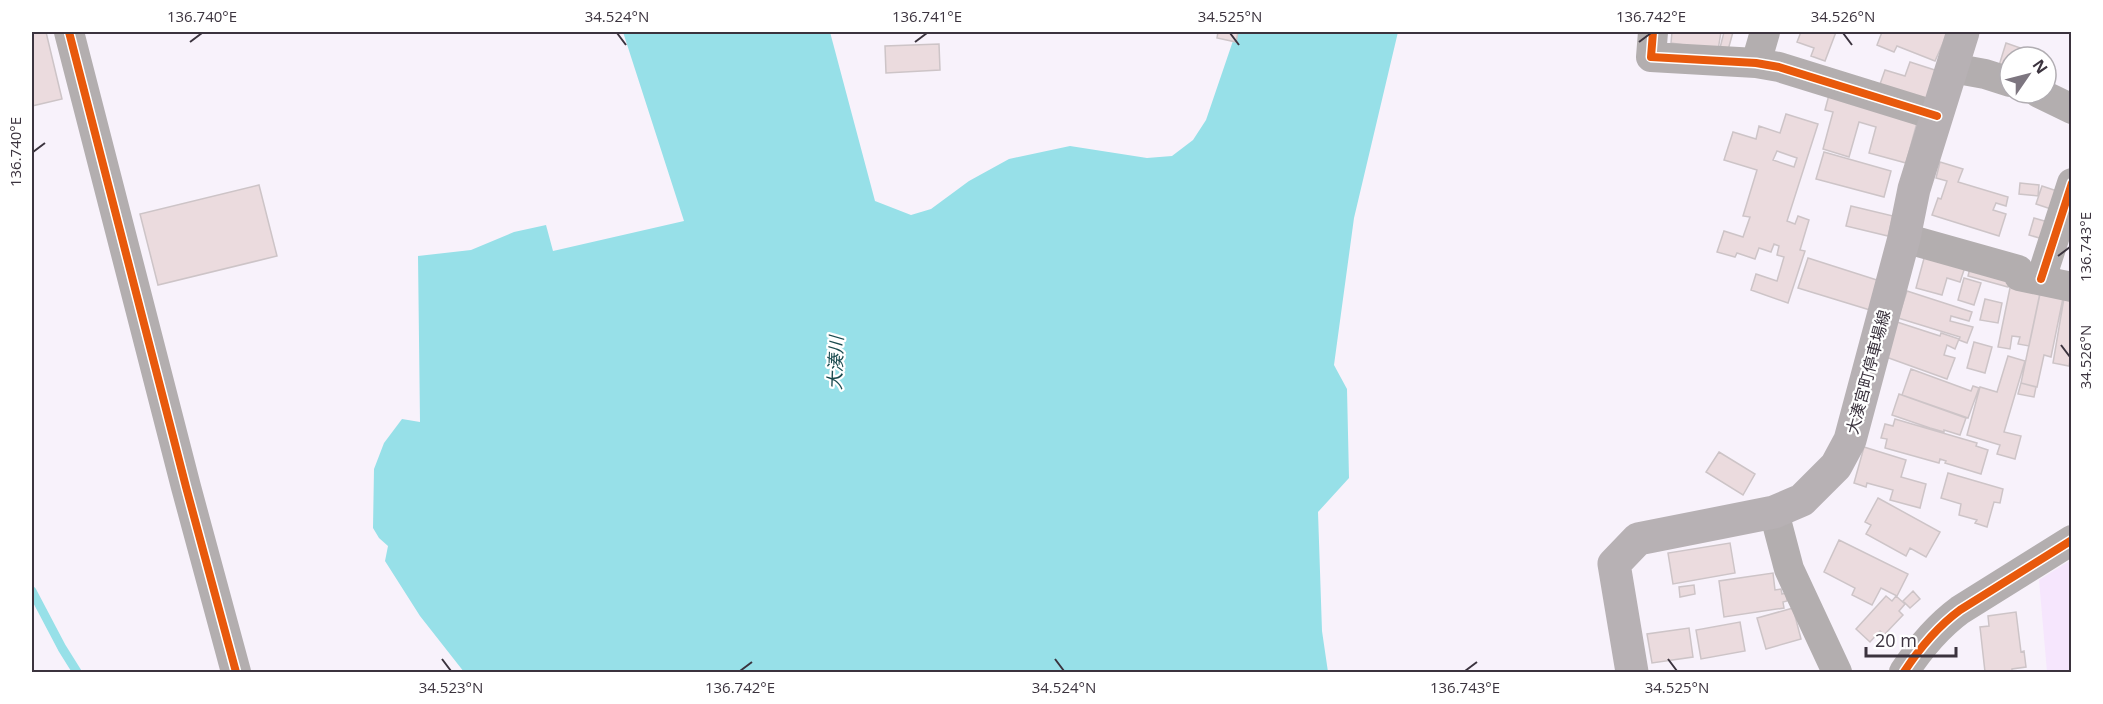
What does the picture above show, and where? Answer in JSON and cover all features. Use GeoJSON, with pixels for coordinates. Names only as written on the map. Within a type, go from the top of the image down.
{"type":"FeatureCollection","features":[{"type":"Feature","properties":{"kind":"main road","name":"大湊宮町停車場線"},"geometry":{"type":"LineString","coordinates":[[1632,672],[1614,564],[1638,539],[1774,512],[1802,500],[1836,466],[1850,440],[1904,238],[1914,189],[1963,32]]}},
{"type":"Feature","properties":{"kind":"street"},"geometry":{"type":"LineString","coordinates":[[69,32],[236,672]]}},
{"type":"Feature","properties":{"kind":"street"},"geometry":{"type":"LineString","coordinates":[[1653,32],[1651,57],[1756,63],[1779,67],[1937,116]]}},
{"type":"Feature","properties":{"kind":"street"},"geometry":{"type":"LineString","coordinates":[[1756,63],[1766,32]]}},
{"type":"Feature","properties":{"kind":"street"},"geometry":{"type":"LineString","coordinates":[[1952,68],[1998,78]]}},
{"type":"Feature","properties":{"kind":"street"},"geometry":{"type":"LineString","coordinates":[[2058,102],[2072,109]]}},
{"type":"Feature","properties":{"kind":"street"},"geometry":{"type":"LineString","coordinates":[[2030,278],[2072,183]]}},
{"type":"Feature","properties":{"kind":"street"},"geometry":{"type":"LineString","coordinates":[[1904,238],[2018,270],[2030,278],[2072,287]]}},
{"type":"Feature","properties":{"kind":"street"},"geometry":{"type":"LineString","coordinates":[[1774,512],[1789,569],[1837,672]]}},
{"type":"Feature","properties":{"kind":"street"},"geometry":{"type":"LineString","coordinates":[[1904,672],[1913,657],[1945,621],[2072,540]]}},
{"type":"Feature","properties":{"kind":"shaded area"},"geometry":{"type":"Polygon","coordinates":[[[2071,560],[2071,672],[2047,672],[2039,580],[2071,560]]]}},
{"type":"Feature","properties":{"kind":"water","name":"大湊川"},"geometry":{"type":"Polygon","coordinates":[[[623,32],[830,32],[875,201],[911,215],[931,209],[969,181],[1009,159],[1070,146],[1147,158],[1172,156],[1193,140],[1206,120],[1236,32],[1398,32],[1354,218],[1334,365],[1347,389],[1349,478],[1318,512],[1322,631],[1328,672],[464,672],[420,616],[385,561],[388,546],[373,528],[374,469],[384,443],[402,419],[420,422],[418,256],[471,250],[514,232],[546,225],[553,251],[684,221],[623,32]]]}},
{"type":"Feature","properties":{"kind":"building"},"geometry":{"type":"Polygon","coordinates":[[[32,32],[46,32],[62,99],[32,106],[32,32]]]}},
{"type":"Feature","properties":{"kind":"building"},"geometry":{"type":"Polygon","coordinates":[[[1218,32],[1238,32],[1236,42],[1217,38],[1218,32]]]}},
{"type":"Feature","properties":{"kind":"building"},"geometry":{"type":"Polygon","coordinates":[[[1672,32],[1721,32],[1718,50],[1671,43],[1672,32]]]}},
{"type":"Feature","properties":{"kind":"building"},"geometry":{"type":"Polygon","coordinates":[[[1724,32],[1733,32],[1728,50],[1720,48],[1724,32]]]}},
{"type":"Feature","properties":{"kind":"building"},"geometry":{"type":"Polygon","coordinates":[[[1801,32],[1836,32],[1825,61],[1811,56],[1814,48],[1797,42],[1801,32]]]}},
{"type":"Feature","properties":{"kind":"building"},"geometry":{"type":"Polygon","coordinates":[[[1882,32],[1948,32],[1935,61],[1897,46],[1894,52],[1877,45],[1882,32]]]}},
{"type":"Feature","properties":{"kind":"building"},"geometry":{"type":"Polygon","coordinates":[[[939,44],[940,70],[886,73],[885,46],[939,44]]]}},
{"type":"Feature","properties":{"kind":"building"},"geometry":{"type":"Polygon","coordinates":[[[1910,62],[1938,71],[1928,103],[1879,87],[1885,70],[1905,76],[1910,62]]]}},
{"type":"Feature","properties":{"kind":"building"},"geometry":{"type":"Polygon","coordinates":[[[1830,91],[1918,119],[1906,163],[1869,153],[1876,127],[1859,122],[1849,157],[1823,149],[1833,112],[1825,110],[1830,91]]]}},
{"type":"Feature","properties":{"kind":"building"},"geometry":{"type":"Polygon","coordinates":[[[1786,114],[1818,124],[1787,221],[1795,224],[1798,216],[1809,220],[1800,250],[1805,251],[1788,303],[1751,290],[1756,274],[1777,281],[1784,257],[1777,255],[1779,246],[1774,244],[1771,252],[1759,248],[1755,259],[1737,253],[1735,257],[1717,252],[1724,231],[1743,237],[1750,217],[1743,216],[1757,170],[1724,160],[1733,132],[1756,139],[1759,126],[1780,133],[1786,114]],[[1777,151],[1773,160],[1794,167],[1797,158],[1777,151]]]}},
{"type":"Feature","properties":{"kind":"building"},"geometry":{"type":"Polygon","coordinates":[[[1824,152],[1891,171],[1884,197],[1816,179],[1824,152]]]}},
{"type":"Feature","properties":{"kind":"building"},"geometry":{"type":"Polygon","coordinates":[[[1940,162],[1963,169],[1958,182],[2008,197],[2006,206],[1996,203],[1993,210],[2006,214],[1999,236],[1932,215],[1947,181],[1936,178],[1940,162]]]}},
{"type":"Feature","properties":{"kind":"building"},"geometry":{"type":"Polygon","coordinates":[[[2020,183],[2039,185],[2038,196],[2019,194],[2020,183]]]}},
{"type":"Feature","properties":{"kind":"building"},"geometry":{"type":"Polygon","coordinates":[[[259,185],[277,256],[158,285],[140,214],[259,185]]]}},
{"type":"Feature","properties":{"kind":"building"},"geometry":{"type":"Polygon","coordinates":[[[2042,186],[2060,192],[2054,210],[2036,204],[2042,186]]]}},
{"type":"Feature","properties":{"kind":"building"},"geometry":{"type":"Polygon","coordinates":[[[1851,206],[1893,216],[1888,236],[1846,226],[1851,206]]]}},
{"type":"Feature","properties":{"kind":"building"},"geometry":{"type":"Polygon","coordinates":[[[2034,218],[2048,222],[2043,239],[2029,235],[2034,218]]]}},
{"type":"Feature","properties":{"kind":"building"},"geometry":{"type":"Polygon","coordinates":[[[1926,251],[1967,261],[1960,282],[1947,278],[1942,295],[1916,288],[1926,251]]]}},
{"type":"Feature","properties":{"kind":"building"},"geometry":{"type":"Polygon","coordinates":[[[1808,258],[1880,281],[1870,310],[1798,288],[1808,258]]]}},
{"type":"Feature","properties":{"kind":"building"},"geometry":{"type":"Polygon","coordinates":[[[1971,264],[2011,275],[2008,287],[1968,276],[1971,264]]]}},
{"type":"Feature","properties":{"kind":"building"},"geometry":{"type":"Polygon","coordinates":[[[1964,278],[1981,283],[1974,305],[1958,300],[1964,278]]]}},
{"type":"Feature","properties":{"kind":"building"},"geometry":{"type":"Polygon","coordinates":[[[2011,283],[2041,289],[2029,346],[2018,344],[2020,337],[2012,336],[2010,349],[1998,347],[2011,283]]]}},
{"type":"Feature","properties":{"kind":"building"},"geometry":{"type":"Polygon","coordinates":[[[1907,291],[1972,312],[1969,321],[1951,316],[1950,321],[1973,327],[1967,343],[1959,340],[1960,337],[1898,318],[1907,291]]]}},
{"type":"Feature","properties":{"kind":"building"},"geometry":{"type":"Polygon","coordinates":[[[2040,293],[2063,298],[2051,357],[2044,355],[2037,387],[2021,383],[2040,293]]]}},
{"type":"Feature","properties":{"kind":"building"},"geometry":{"type":"Polygon","coordinates":[[[2064,298],[2072,299],[2072,350],[2069,366],[2053,363],[2064,298]]]}},
{"type":"Feature","properties":{"kind":"building"},"geometry":{"type":"Polygon","coordinates":[[[1985,299],[2002,303],[1998,323],[1980,320],[1985,299]]]}},
{"type":"Feature","properties":{"kind":"building"},"geometry":{"type":"Polygon","coordinates":[[[1897,322],[1940,336],[1941,333],[1959,339],[1955,349],[1947,345],[1944,355],[1955,358],[1947,379],[1886,357],[1897,322]]]}},
{"type":"Feature","properties":{"kind":"building"},"geometry":{"type":"Polygon","coordinates":[[[1974,342],[1992,347],[1985,373],[1967,368],[1974,342]]]}},
{"type":"Feature","properties":{"kind":"building"},"geometry":{"type":"Polygon","coordinates":[[[2008,356],[2025,361],[2004,432],[2021,436],[2015,459],[1997,454],[2000,445],[1967,435],[1980,387],[1997,392],[2008,356]]]}},
{"type":"Feature","properties":{"kind":"building"},"geometry":{"type":"Polygon","coordinates":[[[1911,369],[1971,391],[1973,386],[1979,388],[1968,418],[1902,395],[1911,369]]]}},
{"type":"Feature","properties":{"kind":"building"},"geometry":{"type":"Polygon","coordinates":[[[2021,383],[2036,387],[2034,397],[2018,394],[2021,383]]]}},
{"type":"Feature","properties":{"kind":"building"},"geometry":{"type":"Polygon","coordinates":[[[1899,394],[1966,418],[1960,435],[1892,415],[1899,394]]]}},
{"type":"Feature","properties":{"kind":"building"},"geometry":{"type":"Polygon","coordinates":[[[1895,419],[1977,443],[1976,446],[1988,450],[1981,474],[1945,463],[1946,461],[1940,459],[1939,463],[1885,448],[1887,439],[1881,438],[1885,424],[1893,426],[1895,419]]]}},
{"type":"Feature","properties":{"kind":"building"},"geometry":{"type":"Polygon","coordinates":[[[1864,447],[1906,460],[1901,477],[1926,484],[1920,508],[1890,500],[1893,490],[1867,483],[1866,487],[1854,483],[1864,447]]]}},
{"type":"Feature","properties":{"kind":"building"},"geometry":{"type":"Polygon","coordinates":[[[1719,452],[1755,474],[1743,495],[1706,472],[1719,452]]]}},
{"type":"Feature","properties":{"kind":"building"},"geometry":{"type":"Polygon","coordinates":[[[1948,473],[2003,489],[2000,503],[1994,502],[1987,527],[1975,523],[1977,520],[1959,515],[1961,504],[1941,498],[1948,473]]]}},
{"type":"Feature","properties":{"kind":"building"},"geometry":{"type":"Polygon","coordinates":[[[1878,498],[1940,532],[1926,557],[1910,548],[1906,556],[1866,534],[1871,525],[1865,522],[1878,498]]]}},
{"type":"Feature","properties":{"kind":"building"},"geometry":{"type":"Polygon","coordinates":[[[1839,540],[1908,574],[1897,596],[1881,588],[1872,605],[1852,595],[1855,588],[1824,572],[1839,540]]]}},
{"type":"Feature","properties":{"kind":"building"},"geometry":{"type":"Polygon","coordinates":[[[1730,543],[1735,573],[1673,584],[1668,553],[1730,543]]]}},
{"type":"Feature","properties":{"kind":"building"},"geometry":{"type":"Polygon","coordinates":[[[1773,573],[1775,590],[1781,589],[1782,594],[1786,593],[1787,601],[1783,602],[1784,608],[1724,617],[1719,581],[1773,573]]]}},
{"type":"Feature","properties":{"kind":"building"},"geometry":{"type":"Polygon","coordinates":[[[1694,585],[1695,594],[1680,597],[1679,587],[1694,585]]]}},
{"type":"Feature","properties":{"kind":"building"},"geometry":{"type":"Polygon","coordinates":[[[1913,591],[1920,599],[1910,608],[1903,601],[1913,591]]]}},
{"type":"Feature","properties":{"kind":"building"},"geometry":{"type":"Polygon","coordinates":[[[1886,596],[1892,601],[1896,596],[1905,604],[1899,611],[1903,615],[1884,635],[1880,631],[1870,642],[1856,629],[1886,596]]]}},
{"type":"Feature","properties":{"kind":"building"},"geometry":{"type":"Polygon","coordinates":[[[1793,608],[1801,639],[1766,649],[1757,618],[1793,608]]]}},
{"type":"Feature","properties":{"kind":"building"},"geometry":{"type":"Polygon","coordinates":[[[2016,612],[2021,652],[2024,651],[2026,667],[2012,669],[2012,672],[1985,672],[1980,627],[1989,626],[1988,616],[2016,612]]]}},
{"type":"Feature","properties":{"kind":"building"},"geometry":{"type":"Polygon","coordinates":[[[1740,622],[1745,651],[1701,659],[1696,630],[1740,622]]]}},
{"type":"Feature","properties":{"kind":"building"},"geometry":{"type":"Polygon","coordinates":[[[1689,628],[1693,657],[1652,663],[1647,634],[1689,628]]]}},
{"type":"Feature","properties":{"kind":"waterway"},"geometry":{"type":"LineString","coordinates":[[32,591],[77,672]]}},
{"type":"Feature","properties":{"kind":"cycle path"},"geometry":{"type":"LineString","coordinates":[[69,32],[236,672]]}},
{"type":"Feature","properties":{"kind":"cycle path"},"geometry":{"type":"LineString","coordinates":[[1653,32],[1651,57],[1756,63],[1779,67],[1937,116]]}},
{"type":"Feature","properties":{"kind":"cycle path"},"geometry":{"type":"LineString","coordinates":[[2041,279],[2072,183]]}},
{"type":"Feature","properties":{"kind":"cycle path"},"geometry":{"type":"LineString","coordinates":[[1904,672],[1929,639],[1960,610],[2072,540]]}}]}
